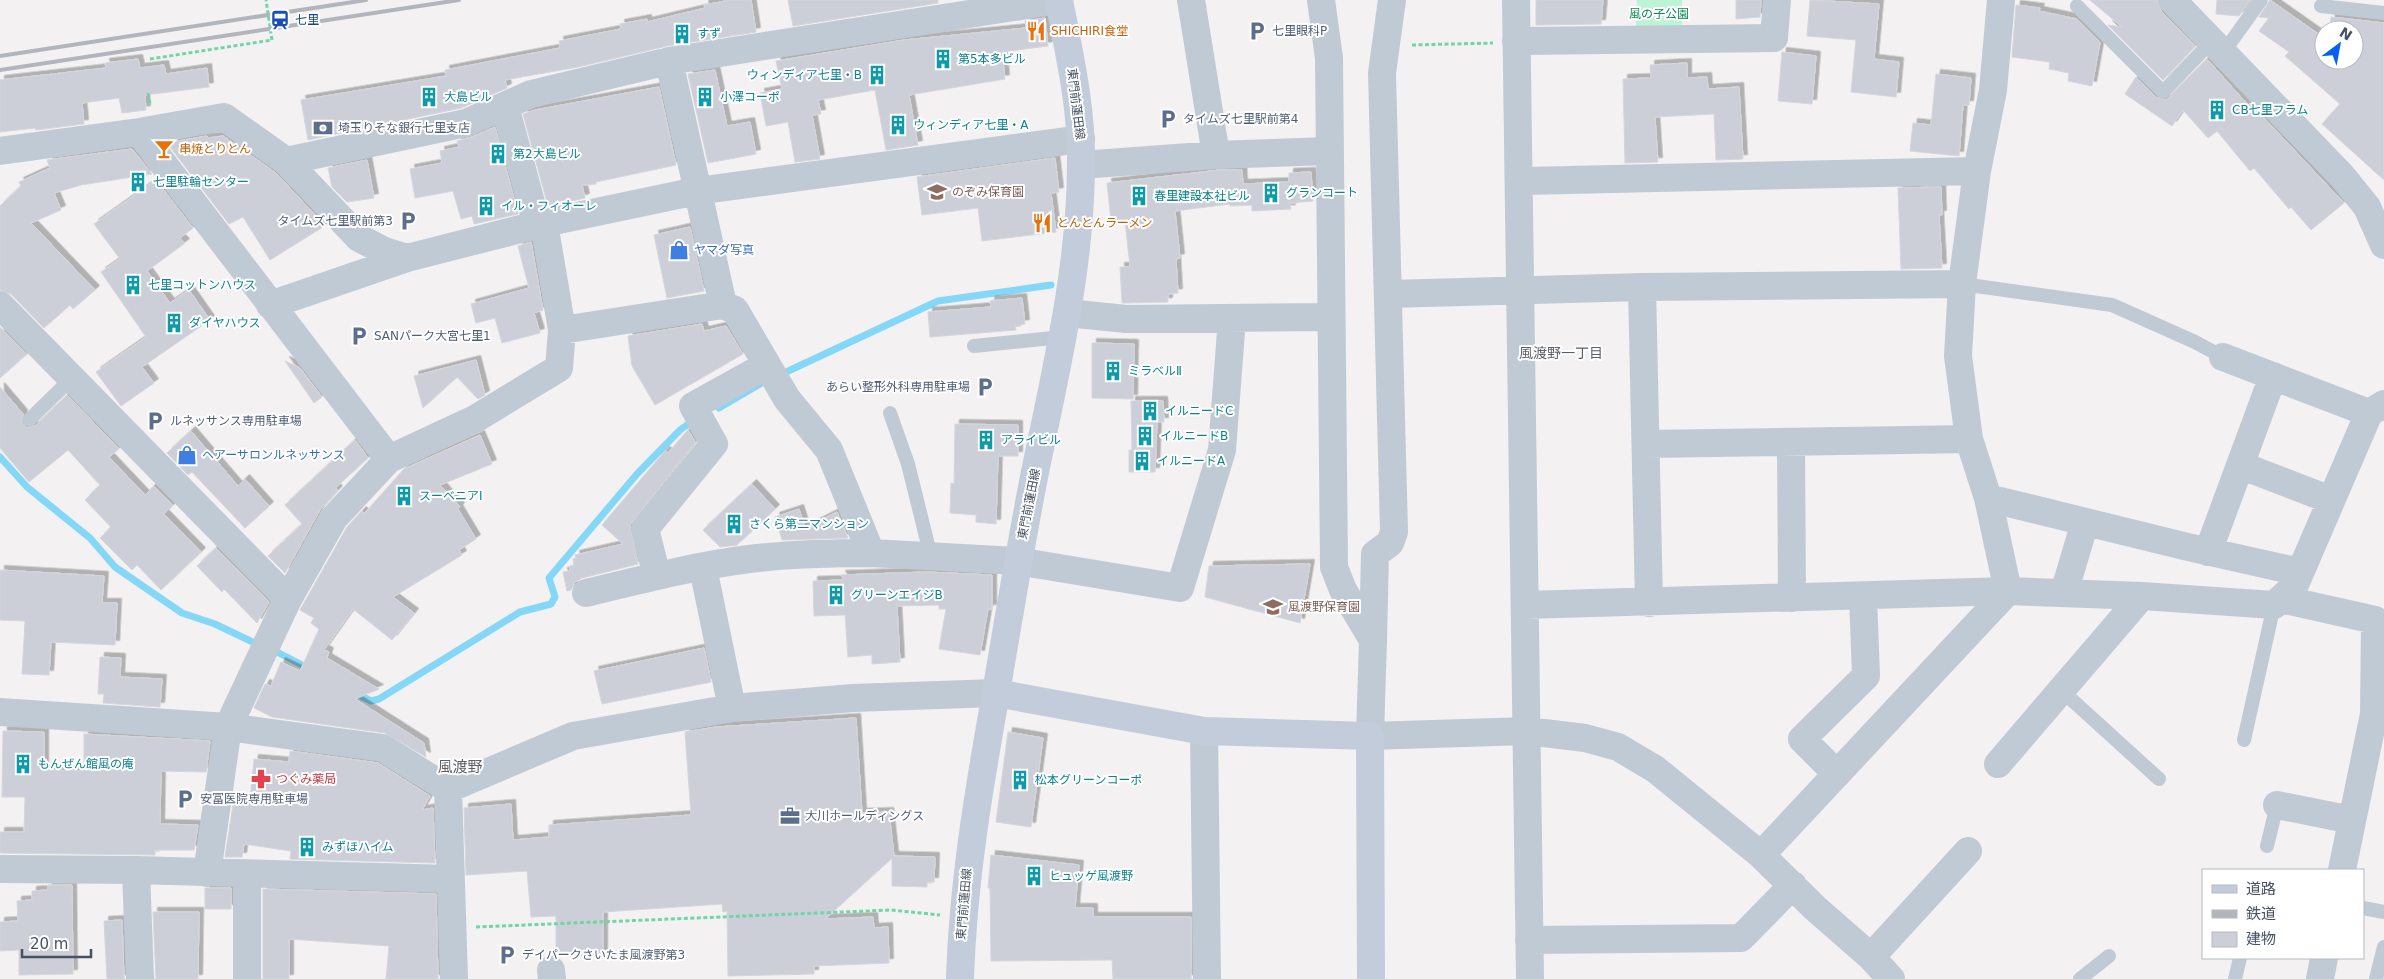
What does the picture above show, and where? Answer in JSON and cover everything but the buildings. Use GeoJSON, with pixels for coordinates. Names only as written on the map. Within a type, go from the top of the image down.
{"type":"FeatureCollection","features":[{"type":"Feature","properties":{"kind":"main road","name":"東門前蓮田線"},"geometry":{"type":"LineString","coordinates":[[960,979],[962,918],[981,773],[996,694],[1017,561],[1065,325],[1078,224],[1081,152],[1072,73],[1059,0]]}},
{"type":"Feature","properties":{"kind":"main road"},"geometry":{"type":"LineString","coordinates":[[996,694],[1204,732],[1370,736],[1371,979]]}},
{"type":"Feature","properties":{"kind":"street"},"geometry":{"type":"LineString","coordinates":[[286,161],[466,123],[531,94],[669,61],[1059,0]]}},
{"type":"Feature","properties":{"kind":"street"},"geometry":{"type":"LineString","coordinates":[[1191,0],[1216,155]]}},
{"type":"Feature","properties":{"kind":"street"},"geometry":{"type":"LineString","coordinates":[[1321,0],[1328,58],[1334,567],[1344,590],[1373,640]]}},
{"type":"Feature","properties":{"kind":"street"},"geometry":{"type":"LineString","coordinates":[[1334,544],[1346,552],[1358,555],[1375,554],[1390,543],[1394,532],[1382,73],[1384,46],[1392,0]]}},
{"type":"Feature","properties":{"kind":"street"},"geometry":{"type":"LineString","coordinates":[[1516,0],[1530,979]]}},
{"type":"Feature","properties":{"kind":"street"},"geometry":{"type":"LineString","coordinates":[[1516,41],[1774,38],[1777,0]]}},
{"type":"Feature","properties":{"kind":"street"},"geometry":{"type":"LineString","coordinates":[[2000,0],[1994,90],[1977,171],[1962,284],[1958,356],[1969,439],[1988,498],[2008,591]]}},
{"type":"Feature","properties":{"kind":"street"},"geometry":{"type":"LineString","coordinates":[[2172,0],[2342,176],[2367,207],[2384,245]]}},
{"type":"Feature","properties":{"kind":"street"},"geometry":{"type":"LineString","coordinates":[[669,61],[696,191],[723,304]]}},
{"type":"Feature","properties":{"kind":"street"},"geometry":{"type":"LineString","coordinates":[[207,873],[228,727],[288,599],[334,518],[389,459],[475,419],[559,368],[562,330],[540,224],[505,106]]}},
{"type":"Feature","properties":{"kind":"street"},"geometry":{"type":"LineString","coordinates":[[0,151],[139,132],[224,117],[286,161],[359,238],[384,251],[407,258]]}},
{"type":"Feature","properties":{"kind":"street"},"geometry":{"type":"LineString","coordinates":[[139,132],[389,459]]}},
{"type":"Feature","properties":{"kind":"street"},"geometry":{"type":"LineString","coordinates":[[270,305],[407,258],[540,224],[696,191],[1081,152],[1216,155],[1330,151]]}},
{"type":"Feature","properties":{"kind":"street"},"geometry":{"type":"LineString","coordinates":[[1519,181],[1977,171]]}},
{"type":"Feature","properties":{"kind":"street"},"geometry":{"type":"LineString","coordinates":[[1389,294],[1642,287],[1962,284]]}},
{"type":"Feature","properties":{"kind":"street"},"geometry":{"type":"LineString","coordinates":[[1642,287],[1647,444],[1649,603]]}},
{"type":"Feature","properties":{"kind":"street"},"geometry":{"type":"LineString","coordinates":[[562,330],[723,304],[735,310],[787,399],[829,450],[871,553]]}},
{"type":"Feature","properties":{"kind":"street"},"geometry":{"type":"LineString","coordinates":[[0,305],[288,599]]}},
{"type":"Feature","properties":{"kind":"street"},"geometry":{"type":"LineString","coordinates":[[1065,325],[1126,319],[1330,317]]}},
{"type":"Feature","properties":{"kind":"street"},"geometry":{"type":"LineString","coordinates":[[586,593],[657,576],[749,559],[826,553],[871,553],[1017,561],[1180,588],[1222,450],[1232,318]]}},
{"type":"Feature","properties":{"kind":"street"},"geometry":{"type":"LineString","coordinates":[[2223,357],[2273,376],[2376,408],[2331,500],[2294,587],[2278,602]]}},
{"type":"Feature","properties":{"kind":"street"},"geometry":{"type":"LineString","coordinates":[[657,576],[644,528],[714,444],[694,406],[767,365]]}},
{"type":"Feature","properties":{"kind":"street"},"geometry":{"type":"LineString","coordinates":[[2208,552],[2273,376]]}},
{"type":"Feature","properties":{"kind":"street"},"geometry":{"type":"LineString","coordinates":[[1647,444],[1969,439]]}},
{"type":"Feature","properties":{"kind":"street"},"geometry":{"type":"LineString","coordinates":[[1791,442],[1792,598]]}},
{"type":"Feature","properties":{"kind":"street"},"geometry":{"type":"LineString","coordinates":[[2240,466],[2331,500]]}},
{"type":"Feature","properties":{"kind":"street"},"geometry":{"type":"LineString","coordinates":[[1988,498],[2208,552],[2300,572]]}},
{"type":"Feature","properties":{"kind":"street"},"geometry":{"type":"LineString","coordinates":[[2064,594],[2085,522]]}},
{"type":"Feature","properties":{"kind":"street"},"geometry":{"type":"LineString","coordinates":[[1375,554],[1370,736],[1527,731],[1586,738],[1618,746],[1655,769],[1760,856],[1871,957],[1892,979]]}},
{"type":"Feature","properties":{"kind":"street"},"geometry":{"type":"LineString","coordinates":[[703,568],[732,708]]}},
{"type":"Feature","properties":{"kind":"street"},"geometry":{"type":"LineString","coordinates":[[1525,605],[1649,603],[2008,591],[2278,602],[2376,620],[2379,625],[2374,714],[2342,869]]}},
{"type":"Feature","properties":{"kind":"street"},"geometry":{"type":"LineString","coordinates":[[1760,856],[2008,591]]}},
{"type":"Feature","properties":{"kind":"street"},"geometry":{"type":"LineString","coordinates":[[1837,774],[1802,739],[1866,676],[1863,596]]}},
{"type":"Feature","properties":{"kind":"street"},"geometry":{"type":"LineString","coordinates":[[1998,764],[2142,596]]}},
{"type":"Feature","properties":{"kind":"street"},"geometry":{"type":"LineString","coordinates":[[448,789],[573,736],[732,708],[853,698],[996,694]]}},
{"type":"Feature","properties":{"kind":"street"},"geometry":{"type":"LineString","coordinates":[[0,712],[228,727],[383,748],[448,789]]}},
{"type":"Feature","properties":{"kind":"street"},"geometry":{"type":"LineString","coordinates":[[1204,732],[1207,979]]}},
{"type":"Feature","properties":{"kind":"street"},"geometry":{"type":"LineString","coordinates":[[448,789],[454,979]]}},
{"type":"Feature","properties":{"kind":"street"},"geometry":{"type":"LineString","coordinates":[[2277,806],[2352,820]]}},
{"type":"Feature","properties":{"kind":"street"},"geometry":{"type":"LineString","coordinates":[[1871,957],[1968,852]]}},
{"type":"Feature","properties":{"kind":"street"},"geometry":{"type":"LineString","coordinates":[[0,869],[136,870],[450,879]]}},
{"type":"Feature","properties":{"kind":"street"},"geometry":{"type":"LineString","coordinates":[[136,870],[140,979]]}},
{"type":"Feature","properties":{"kind":"street"},"geometry":{"type":"LineString","coordinates":[[247,874],[247,979]]}},
{"type":"Feature","properties":{"kind":"street"},"geometry":{"type":"LineString","coordinates":[[1530,940],[1741,938],[1793,885]]}},
{"type":"Feature","properties":{"kind":"street"},"geometry":{"type":"LineString","coordinates":[[2320,979],[2324,959]]}},
{"type":"Feature","properties":{"kind":"lane"},"geometry":{"type":"LineString","coordinates":[[2077,6],[2163,92],[2217,47],[2261,0]]}},
{"type":"Feature","properties":{"kind":"lane"},"geometry":{"type":"LineString","coordinates":[[2321,6],[2384,13]]}},
{"type":"Feature","properties":{"kind":"lane"},"geometry":{"type":"LineString","coordinates":[[1962,284],[2112,306],[2196,342],[2223,357]]}},
{"type":"Feature","properties":{"kind":"lane"},"geometry":{"type":"LineString","coordinates":[[974,346],[1065,325]]}},
{"type":"Feature","properties":{"kind":"lane"},"geometry":{"type":"LineString","coordinates":[[29,420],[72,378]]}},
{"type":"Feature","properties":{"kind":"lane"},"geometry":{"type":"LineString","coordinates":[[890,413],[908,464],[930,556]]}},
{"type":"Feature","properties":{"kind":"lane"},"geometry":{"type":"LineString","coordinates":[[2244,740],[2278,602]]}},
{"type":"Feature","properties":{"kind":"lane"},"geometry":{"type":"LineString","coordinates":[[2061,690],[2160,778]]}},
{"type":"Feature","properties":{"kind":"lane"},"geometry":{"type":"LineString","coordinates":[[2267,846],[2277,806]]}},
{"type":"Feature","properties":{"kind":"lane"},"geometry":{"type":"LineString","coordinates":[[2364,908],[2384,912]]}},
{"type":"Feature","properties":{"kind":"lane"},"geometry":{"type":"LineString","coordinates":[[2376,979],[2384,947]]}},
{"type":"Feature","properties":{"kind":"lane"},"geometry":{"type":"LineString","coordinates":[[2082,978],[2109,956]]}},
{"type":"Feature","properties":{"kind":"lane"},"geometry":{"type":"LineString","coordinates":[[2235,979],[2240,959]]}},
{"type":"Feature","properties":{"kind":"path"},"geometry":{"type":"LineString","coordinates":[[150,59],[272,40],[266,0]]}},
{"type":"Feature","properties":{"kind":"path"},"geometry":{"type":"LineString","coordinates":[[1384,46],[1516,41]]}},
{"type":"Feature","properties":{"kind":"path"},"geometry":{"type":"LineString","coordinates":[[451,928],[891,910],[962,918]]}},
{"type":"Feature","properties":{"kind":"green space","name":"風の子公園"},"geometry":{"type":"Polygon","coordinates":[[[1637,0],[1682,0],[1682,27],[1636,26],[1637,0]]]}},
{"type":"Feature","properties":{"kind":"waterway"},"geometry":{"type":"LineString","coordinates":[[784,373],[938,301],[1051,285]]}},
{"type":"Feature","properties":{"kind":"waterway"},"geometry":{"type":"LineString","coordinates":[[719,408],[760,384]]}},
{"type":"Feature","properties":{"kind":"waterway"},"geometry":{"type":"LineString","coordinates":[[355,693],[371,701],[379,699],[520,612],[551,604],[555,597],[549,578],[637,474],[680,430],[694,420]]}},
{"type":"Feature","properties":{"kind":"waterway"},"geometry":{"type":"LineString","coordinates":[[0,457],[27,487],[90,538],[115,567],[182,613],[215,624],[259,645]]}},
{"type":"Feature","properties":{"kind":"waterway"},"geometry":{"type":"LineString","coordinates":[[275,651],[310,669]]}},
{"type":"Feature","properties":{"kind":"railway"},"geometry":{"type":"LineString","coordinates":[[0,56],[366,0]]}},
{"type":"Feature","properties":{"kind":"railway"},"geometry":{"type":"LineString","coordinates":[[0,70],[459,0]]}},
{"type":"Feature","properties":{"kind":"place","name":"七里"},"geometry":{"type":"Point","coordinates":[280,20]}},
{"type":"Feature","properties":{"kind":"place","name":"SHICHIRI食堂"},"geometry":{"type":"Point","coordinates":[1036,31]}},
{"type":"Feature","properties":{"kind":"place","name":"七里眼科P"},"geometry":{"type":"Point","coordinates":[1257,31]}},
{"type":"Feature","properties":{"kind":"place","name":"すず"},"geometry":{"type":"Point","coordinates":[682,34]}},
{"type":"Feature","properties":{"kind":"place","name":"第5本多ビル"},"geometry":{"type":"Point","coordinates":[943,59]}},
{"type":"Feature","properties":{"kind":"place","name":"ウィンディア七里・B"},"geometry":{"type":"Point","coordinates":[877,75]}},
{"type":"Feature","properties":{"kind":"place","name":"大島ビル"},"geometry":{"type":"Point","coordinates":[429,97]}},
{"type":"Feature","properties":{"kind":"place","name":"小澤コーポ"},"geometry":{"type":"Point","coordinates":[705,97]}},
{"type":"Feature","properties":{"kind":"place","name":"CB七里フラム"},"geometry":{"type":"Point","coordinates":[2217,110]}},
{"type":"Feature","properties":{"kind":"place","name":"タイムズ七里駅前第4"},"geometry":{"type":"Point","coordinates":[1168,119]}},
{"type":"Feature","properties":{"kind":"place","name":"ウィンディア七里・A"},"geometry":{"type":"Point","coordinates":[898,125]}},
{"type":"Feature","properties":{"kind":"place","name":"埼玉りそな銀行七里支店"},"geometry":{"type":"Point","coordinates":[323,128]}},
{"type":"Feature","properties":{"kind":"place","name":"串焼とりとん"},"geometry":{"type":"Point","coordinates":[164,149]}},
{"type":"Feature","properties":{"kind":"place","name":"第2大島ビル"},"geometry":{"type":"Point","coordinates":[498,154]}},
{"type":"Feature","properties":{"kind":"place","name":"七里駐輪センター"},"geometry":{"type":"Point","coordinates":[138,182]}},
{"type":"Feature","properties":{"kind":"place","name":"のぞみ保育園"},"geometry":{"type":"Point","coordinates":[937,192]}},
{"type":"Feature","properties":{"kind":"place","name":"グランコート"},"geometry":{"type":"Point","coordinates":[1271,193]}},
{"type":"Feature","properties":{"kind":"place","name":"春里建設本社ビル"},"geometry":{"type":"Point","coordinates":[1139,196]}},
{"type":"Feature","properties":{"kind":"place","name":"イル・フィオーレ"},"geometry":{"type":"Point","coordinates":[486,206]}},
{"type":"Feature","properties":{"kind":"place","name":"タイムズ七里駅前第3"},"geometry":{"type":"Point","coordinates":[408,221]}},
{"type":"Feature","properties":{"kind":"place","name":"とんとんラーメン"},"geometry":{"type":"Point","coordinates":[1042,223]}},
{"type":"Feature","properties":{"kind":"place","name":"ヤマダ写真"},"geometry":{"type":"Point","coordinates":[679,250]}},
{"type":"Feature","properties":{"kind":"place","name":"七里コットンハウス"},"geometry":{"type":"Point","coordinates":[133,285]}},
{"type":"Feature","properties":{"kind":"place","name":"ダイヤハウス"},"geometry":{"type":"Point","coordinates":[174,323]}},
{"type":"Feature","properties":{"kind":"place","name":"SANパーク大宮七里1"},"geometry":{"type":"Point","coordinates":[359,336]}},
{"type":"Feature","properties":{"kind":"place","name":"ミラベルⅡ"},"geometry":{"type":"Point","coordinates":[1113,371]}},
{"type":"Feature","properties":{"kind":"place","name":"あらい整形外科専用駐車場"},"geometry":{"type":"Point","coordinates":[985,387]}},
{"type":"Feature","properties":{"kind":"place","name":"イルニードC"},"geometry":{"type":"Point","coordinates":[1150,411]}},
{"type":"Feature","properties":{"kind":"place","name":"ルネッサンス専用駐車場"},"geometry":{"type":"Point","coordinates":[155,421]}},
{"type":"Feature","properties":{"kind":"place","name":"イルニードB"},"geometry":{"type":"Point","coordinates":[1145,436]}},
{"type":"Feature","properties":{"kind":"place","name":"アライビル"},"geometry":{"type":"Point","coordinates":[986,440]}},
{"type":"Feature","properties":{"kind":"place","name":"ヘアーサロンルネッサンス"},"geometry":{"type":"Point","coordinates":[187,455]}},
{"type":"Feature","properties":{"kind":"place","name":"イルニードA"},"geometry":{"type":"Point","coordinates":[1142,461]}},
{"type":"Feature","properties":{"kind":"place","name":"スーベニアⅠ"},"geometry":{"type":"Point","coordinates":[404,496]}},
{"type":"Feature","properties":{"kind":"place","name":"さくら第二マンション"},"geometry":{"type":"Point","coordinates":[734,524]}},
{"type":"Feature","properties":{"kind":"place","name":"グリーンエイジB"},"geometry":{"type":"Point","coordinates":[836,595]}},
{"type":"Feature","properties":{"kind":"place","name":"風渡野保育園"},"geometry":{"type":"Point","coordinates":[1273,607]}},
{"type":"Feature","properties":{"kind":"place","name":"もんぜん館風の庵"},"geometry":{"type":"Point","coordinates":[23,764]}},
{"type":"Feature","properties":{"kind":"place","name":"つぐみ薬局"},"geometry":{"type":"Point","coordinates":[261,779]}},
{"type":"Feature","properties":{"kind":"place","name":"松本グリーンコーポ"},"geometry":{"type":"Point","coordinates":[1020,780]}},
{"type":"Feature","properties":{"kind":"place","name":"安冨医院専用駐車場"},"geometry":{"type":"Point","coordinates":[185,799]}},
{"type":"Feature","properties":{"kind":"place","name":"大川ホールディングス"},"geometry":{"type":"Point","coordinates":[790,816]}},
{"type":"Feature","properties":{"kind":"place","name":"みずほハイム"},"geometry":{"type":"Point","coordinates":[307,847]}},
{"type":"Feature","properties":{"kind":"place","name":"ヒュッゲ風渡野"},"geometry":{"type":"Point","coordinates":[1034,876]}},
{"type":"Feature","properties":{"kind":"place","name":"デイパークさいたま風渡野第3"},"geometry":{"type":"Point","coordinates":[507,955]}},
{"type":"Feature","properties":{"kind":"district","name":"風渡野一丁目"},"geometry":{"type":"Point","coordinates":[1561,353]}},
{"type":"Feature","properties":{"kind":"district","name":"風渡野"},"geometry":{"type":"Point","coordinates":[460,767]}}]}
